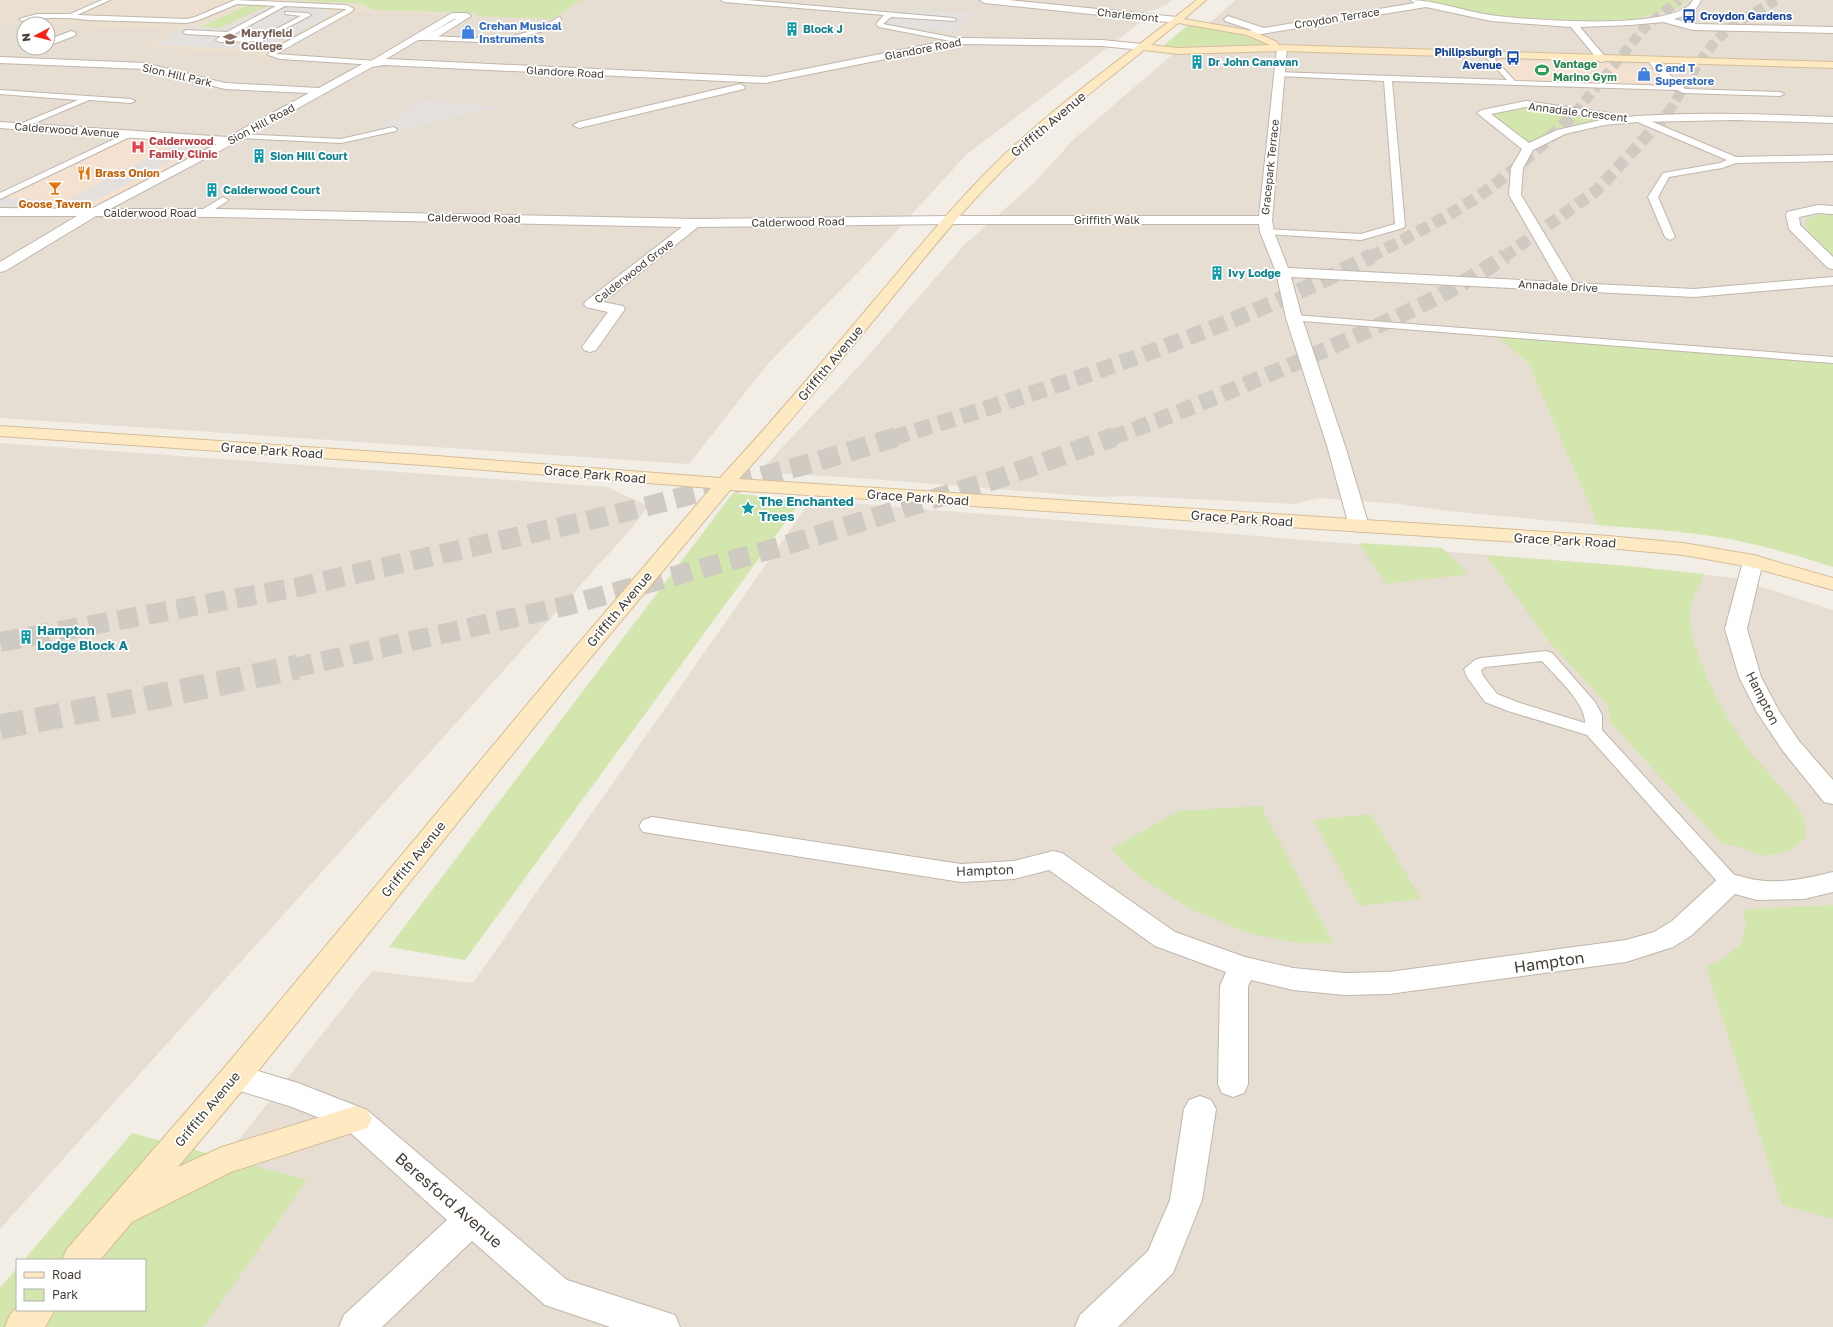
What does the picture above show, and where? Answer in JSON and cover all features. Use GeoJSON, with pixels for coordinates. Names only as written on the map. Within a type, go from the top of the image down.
{"type":"FeatureCollection","features":[{"type":"Feature","properties":{"kind":"street","name":"Charlemont"},"geometry":{"type":"LineString","coordinates":[[984,0],[1177,20]]}},
{"type":"Feature","properties":{"kind":"street","name":"Charlemont"},"geometry":{"type":"LineString","coordinates":[[1062,0],[1186,12]]}},
{"type":"Feature","properties":{"kind":"street","name":"Griffith Avenue"},"geometry":{"type":"LineString","coordinates":[[80,1259],[235,1077],[564,675],[725,484],[783,420],[948,220],[1019,147],[1202,0]]}},
{"type":"Feature","properties":{"kind":"street"},"geometry":{"type":"LineString","coordinates":[[1414,0],[1426,4],[1493,17],[1573,24],[1621,23],[1663,19],[1681,15],[1694,7],[1697,0]]}},
{"type":"Feature","properties":{"kind":"street","name":"Croydon Terrace"},"geometry":{"type":"LineString","coordinates":[[1249,33],[1426,4]]}},
{"type":"Feature","properties":{"kind":"street"},"geometry":{"type":"LineString","coordinates":[[376,63],[376,60],[452,16],[467,16],[430,38],[416,37]]}},
{"type":"Feature","properties":{"kind":"street"},"geometry":{"type":"LineString","coordinates":[[1228,19],[1262,30]]}},
{"type":"Feature","properties":{"kind":"street"},"geometry":{"type":"LineString","coordinates":[[1663,19],[1693,27],[1833,30]]}},
{"type":"Feature","properties":{"kind":"street"},"geometry":{"type":"LineString","coordinates":[[1177,20],[1249,33],[1282,48]]}},
{"type":"Feature","properties":{"kind":"street"},"geometry":{"type":"LineString","coordinates":[[1573,24],[1602,59]]}},
{"type":"Feature","properties":{"kind":"street"},"geometry":{"type":"LineString","coordinates":[[56,40],[71,34]]}},
{"type":"Feature","properties":{"kind":"street","name":"Glandore Road"},"geometry":{"type":"LineString","coordinates":[[376,63],[754,80],[776,79],[961,41],[1102,43],[1142,48]]}},
{"type":"Feature","properties":{"kind":"street"},"geometry":{"type":"LineString","coordinates":[[1142,48],[1178,51],[1282,48],[1833,65]]}},
{"type":"Feature","properties":{"kind":"street","name":"Gracepark Terrace"},"geometry":{"type":"LineString","coordinates":[[1282,48],[1266,226],[1283,272],[1294,318],[1337,449],[1359,526]]}},
{"type":"Feature","properties":{"kind":"street"},"geometry":{"type":"LineString","coordinates":[[56,49],[60,49]]}},
{"type":"Feature","properties":{"kind":"street","name":"Sion Hill Park"},"geometry":{"type":"LineString","coordinates":[[4,60],[16,56]]}},
{"type":"Feature","properties":{"kind":"street","name":"Sion Hill Park"},"geometry":{"type":"LineString","coordinates":[[4,60],[145,66],[225,86],[322,91]]}},
{"type":"Feature","properties":{"kind":"street","name":"Sion Hill Road"},"geometry":{"type":"LineString","coordinates":[[0,268],[92,213],[235,138],[369,64],[376,63]]}},
{"type":"Feature","properties":{"kind":"street","name":"Glandore Road"},"geometry":{"type":"LineString","coordinates":[[579,125],[745,86],[754,80]]}},
{"type":"Feature","properties":{"kind":"street","name":"Annadale Crescent"},"geometry":{"type":"LineString","coordinates":[[1638,119],[1526,104],[1482,114],[1528,148],[1561,132],[1604,122],[1638,119],[1735,117],[1833,120]]}},
{"type":"Feature","properties":{"kind":"street","name":"Calderwood Avenue"},"geometry":{"type":"LineString","coordinates":[[0,125],[132,134],[235,138]]}},
{"type":"Feature","properties":{"kind":"street"},"geometry":{"type":"LineString","coordinates":[[1528,148],[1518,168],[1516,194],[1569,287]]}},
{"type":"Feature","properties":{"kind":"street"},"geometry":{"type":"LineString","coordinates":[[1833,210],[1818,209],[1792,215],[1794,226],[1833,265]]}},
{"type":"Feature","properties":{"kind":"street","name":"Calderwood Road"},"geometry":{"type":"LineString","coordinates":[[0,212],[203,213],[695,223],[948,220]]}},
{"type":"Feature","properties":{"kind":"street","name":"Griffith Walk"},"geometry":{"type":"LineString","coordinates":[[948,220],[1266,226]]}},
{"type":"Feature","properties":{"kind":"street","name":"Calderwood Grove"},"geometry":{"type":"LineString","coordinates":[[590,347],[618,309],[591,304],[695,223]]}},
{"type":"Feature","properties":{"kind":"street","name":"Annadale Drive"},"geometry":{"type":"LineString","coordinates":[[1283,272],[1694,293],[1833,281]]}},
{"type":"Feature","properties":{"kind":"street","name":"Grace Park Road"},"geometry":{"type":"LineString","coordinates":[[0,431],[423,460],[725,484],[1608,542],[1683,549],[1753,561],[1833,584]]}},
{"type":"Feature","properties":{"kind":"street","name":"Hampton"},"geometry":{"type":"LineString","coordinates":[[1753,561],[1736,629],[1750,677],[1768,712],[1791,746],[1833,796]]}},
{"type":"Feature","properties":{"kind":"street","name":"Hampton"},"geometry":{"type":"LineString","coordinates":[[652,826],[961,873],[1014,870],[1053,860],[1165,939],[1242,967],[1293,979],[1345,984],[1389,983],[1626,951],[1663,940],[1682,928],[1730,882]]}},
{"type":"Feature","properties":{"kind":"street"},"geometry":{"type":"LineString","coordinates":[[1730,882],[1757,890],[1804,889],[1833,882]]}},
{"type":"Feature","properties":{"kind":"street"},"geometry":{"type":"LineString","coordinates":[[1233,1084],[1234,986],[1242,967]]}},
{"type":"Feature","properties":{"kind":"street","name":"Beresford Avenue"},"geometry":{"type":"LineString","coordinates":[[235,1077],[298,1096],[356,1119],[471,1220],[558,1293],[662,1327]]}},
{"type":"Feature","properties":{"kind":"street"},"geometry":{"type":"LineString","coordinates":[[1093,1327],[1160,1262],[1186,1200],[1200,1109]]}},
{"type":"Feature","properties":{"kind":"street"},"geometry":{"type":"LineString","coordinates":[[119,1214],[222,1161],[356,1119]]}},
{"type":"Feature","properties":{"kind":"street"},"geometry":{"type":"LineString","coordinates":[[357,1327],[471,1220]]}},
{"type":"Feature","properties":{"kind":"street"},"geometry":{"type":"LineString","coordinates":[[23,1327],[36,1311]]}},
{"type":"Feature","properties":{"kind":"lane"},"geometry":{"type":"LineString","coordinates":[[74,16],[73,14],[107,0]]}},
{"type":"Feature","properties":{"kind":"lane"},"geometry":{"type":"LineString","coordinates":[[724,0],[879,12],[889,15],[954,20]]}},
{"type":"Feature","properties":{"kind":"lane"},"geometry":{"type":"LineString","coordinates":[[56,16],[187,22],[238,1],[342,6],[351,9],[275,50],[272,52],[272,55],[280,57],[376,63]]}},
{"type":"Feature","properties":{"kind":"lane"},"geometry":{"type":"LineString","coordinates":[[269,12],[308,15],[260,40],[220,40],[228,34],[269,12],[284,4]]}},
{"type":"Feature","properties":{"kind":"lane"},"geometry":{"type":"LineString","coordinates":[[889,15],[880,22],[879,24],[881,26],[961,41]]}},
{"type":"Feature","properties":{"kind":"lane"},"geometry":{"type":"LineString","coordinates":[[430,38],[502,41],[541,30],[559,19]]}},
{"type":"Feature","properties":{"kind":"lane"},"geometry":{"type":"LineString","coordinates":[[186,32],[228,34]]}},
{"type":"Feature","properties":{"kind":"lane"},"geometry":{"type":"LineString","coordinates":[[1488,55],[1512,83]]}},
{"type":"Feature","properties":{"kind":"lane"},"geometry":{"type":"LineString","coordinates":[[1652,60],[1656,66],[1683,91],[1780,94]]}},
{"type":"Feature","properties":{"kind":"lane"},"geometry":{"type":"LineString","coordinates":[[1279,74],[1679,88]]}},
{"type":"Feature","properties":{"kind":"lane"},"geometry":{"type":"LineString","coordinates":[[1266,226],[1361,237],[1400,226],[1388,79]]}},
{"type":"Feature","properties":{"kind":"lane"},"geometry":{"type":"LineString","coordinates":[[0,92],[131,101]]}},
{"type":"Feature","properties":{"kind":"lane"},"geometry":{"type":"LineString","coordinates":[[23,126],[89,98]]}},
{"type":"Feature","properties":{"kind":"lane"},"geometry":{"type":"LineString","coordinates":[[1638,119],[1734,160]]}},
{"type":"Feature","properties":{"kind":"lane"},"geometry":{"type":"LineString","coordinates":[[235,138],[341,141],[393,129]]}},
{"type":"Feature","properties":{"kind":"lane"},"geometry":{"type":"LineString","coordinates":[[0,196],[132,134]]}},
{"type":"Feature","properties":{"kind":"lane"},"geometry":{"type":"LineString","coordinates":[[1670,237],[1653,197],[1666,175],[1722,165],[1734,160],[1833,158]]}},
{"type":"Feature","properties":{"kind":"lane"},"geometry":{"type":"LineString","coordinates":[[203,213],[223,200]]}},
{"type":"Feature","properties":{"kind":"lane"},"geometry":{"type":"LineString","coordinates":[[1294,318],[1833,360]]}},
{"type":"Feature","properties":{"kind":"lane"},"geometry":{"type":"LineString","coordinates":[[1593,730],[1594,715],[1587,702],[1546,656],[1481,663],[1472,669],[1475,677],[1491,698],[1514,707],[1593,730],[1730,882]]}},
{"type":"Feature","properties":{"kind":"shaded area"},"geometry":{"type":"Polygon","coordinates":[[[0,0],[1172,0],[1165,6],[1131,17],[1145,19],[966,155],[870,260],[766,366],[689,464],[0,418],[0,0]]]}},
{"type":"Feature","properties":{"kind":"shaded area","name":"Maryfield College"},"geometry":{"type":"Polygon","coordinates":[[[0,0],[576,0],[547,19],[352,11],[275,54],[342,59],[367,57],[354,64],[250,58],[257,53],[139,49],[179,30],[56,25],[56,16],[16,16],[16,24],[0,23],[0,0]]]}},
{"type":"Feature","properties":{"kind":"shaded area"},"geometry":{"type":"Polygon","coordinates":[[[1236,0],[1833,0],[1833,364],[1497,335],[1528,363],[1598,525],[1447,511],[1401,504],[1318,498],[1295,504],[1132,496],[1097,497],[871,479],[759,472],[861,364],[964,245],[1033,184],[1074,139],[1236,0]]]}},
{"type":"Feature","properties":{"kind":"shaded area"},"geometry":{"type":"Polygon","coordinates":[[[267,7],[322,9],[332,14],[262,50],[154,45],[172,37],[169,35],[187,27],[220,28],[267,7]]]}},
{"type":"Feature","properties":{"kind":"shaded area"},"geometry":{"type":"Polygon","coordinates":[[[908,10],[975,12],[952,32],[889,24],[908,10]]]}},
{"type":"Feature","properties":{"kind":"shaded area"},"geometry":{"type":"Polygon","coordinates":[[[1496,60],[1658,65],[1682,87],[1512,81],[1496,60]]]}},
{"type":"Feature","properties":{"kind":"shaded area"},"geometry":{"type":"Polygon","coordinates":[[[422,100],[500,107],[388,133],[374,132],[422,100]]]}},
{"type":"Feature","properties":{"kind":"shaded area"},"geometry":{"type":"Polygon","coordinates":[[[123,137],[212,143],[85,212],[0,205],[0,198],[123,137]]]}},
{"type":"Feature","properties":{"kind":"shaded area"},"geometry":{"type":"Polygon","coordinates":[[[179,142],[204,144],[85,206],[0,206],[0,199],[4,197],[65,201],[179,142]]]}},
{"type":"Feature","properties":{"kind":"shaded area"},"geometry":{"type":"Polygon","coordinates":[[[0,443],[607,487],[648,506],[631,529],[0,1229],[0,443]]]}},
{"type":"Feature","properties":{"kind":"shaded area"},"geometry":{"type":"Polygon","coordinates":[[[811,500],[1626,566],[1734,578],[1833,610],[1833,1327],[91,1327],[146,1311],[146,1259],[145,1259],[372,971],[473,983],[811,500]]]}},
{"type":"Feature","properties":{"kind":"green space"},"geometry":{"type":"Polygon","coordinates":[[[283,0],[581,0],[552,19],[474,16],[479,13],[373,10],[360,3],[283,0]]]}},
{"type":"Feature","properties":{"kind":"green space"},"geometry":{"type":"Polygon","coordinates":[[[1425,0],[1685,0],[1680,7],[1634,19],[1583,21],[1503,16],[1465,10],[1425,0]]]}},
{"type":"Feature","properties":{"kind":"green space"},"geometry":{"type":"Polygon","coordinates":[[[248,5],[267,6],[220,28],[201,27],[248,5]]]}},
{"type":"Feature","properties":{"kind":"green space"},"geometry":{"type":"Polygon","coordinates":[[[1190,25],[1236,33],[1261,43],[1163,46],[1190,25]]]}},
{"type":"Feature","properties":{"kind":"green space"},"geometry":{"type":"Polygon","coordinates":[[[1527,107],[1607,118],[1566,127],[1528,143],[1491,115],[1527,107]]]}},
{"type":"Feature","properties":{"kind":"green space"},"geometry":{"type":"Polygon","coordinates":[[[1826,213],[1833,214],[1833,255],[1808,232],[1805,219],[1826,213]]]}},
{"type":"Feature","properties":{"kind":"green space"},"geometry":{"type":"Polygon","coordinates":[[[1496,335],[1833,364],[1833,567],[1756,545],[1713,536],[1598,525],[1528,363],[1496,335]]]}},
{"type":"Feature","properties":{"kind":"green space"},"geometry":{"type":"Polygon","coordinates":[[[733,493],[801,501],[465,960],[389,947],[733,493]]]}},
{"type":"Feature","properties":{"kind":"green space"},"geometry":{"type":"Polygon","coordinates":[[[1359,543],[1442,548],[1469,574],[1386,584],[1359,543]]]}},
{"type":"Feature","properties":{"kind":"green space"},"geometry":{"type":"Polygon","coordinates":[[[1486,555],[1704,574],[1692,601],[1690,621],[1701,663],[1723,708],[1746,746],[1801,813],[1804,819],[1806,837],[1790,851],[1764,856],[1737,846],[1722,844],[1611,723],[1608,706],[1547,639],[1486,555]]]}},
{"type":"Feature","properties":{"kind":"green space"},"geometry":{"type":"Polygon","coordinates":[[[1261,806],[1333,943],[1298,943],[1252,934],[1192,910],[1138,876],[1111,849],[1178,811],[1261,806]]]}},
{"type":"Feature","properties":{"kind":"green space"},"geometry":{"type":"Polygon","coordinates":[[[1371,814],[1421,899],[1360,906],[1313,820],[1371,814]]]}},
{"type":"Feature","properties":{"kind":"green space"},"geometry":{"type":"Polygon","coordinates":[[[1833,905],[1833,1219],[1782,1205],[1706,967],[1724,958],[1742,943],[1746,925],[1743,913],[1747,909],[1833,905]]]}},
{"type":"Feature","properties":{"kind":"green space"},"geometry":{"type":"Polygon","coordinates":[[[132,1133],[307,1180],[204,1327],[0,1327],[0,1288],[16,1269],[16,1311],[146,1311],[146,1259],[25,1259],[132,1133]]]}},
{"type":"Feature","properties":{"kind":"tunnel"},"geometry":{"type":"LineString","coordinates":[[1575,113],[1645,27],[1679,0]]}},
{"type":"Feature","properties":{"kind":"tunnel"},"geometry":{"type":"LineString","coordinates":[[1668,113],[1699,63],[1720,37],[1740,22],[1776,0]]}},
{"type":"Feature","properties":{"kind":"tunnel"},"geometry":{"type":"LineString","coordinates":[[1504,257],[1597,190],[1669,112]]}},
{"type":"Feature","properties":{"kind":"tunnel"},"geometry":{"type":"LineString","coordinates":[[1371,257],[1445,217],[1487,190],[1533,153],[1575,113]]}},
{"type":"Feature","properties":{"kind":"tunnel"},"geometry":{"type":"LineString","coordinates":[[1111,438],[1221,395],[1374,328],[1463,283],[1505,256]]}},
{"type":"Feature","properties":{"kind":"tunnel"},"geometry":{"type":"LineString","coordinates":[[893,438],[1076,379],[1137,357],[1256,310],[1371,257]]}},
{"type":"Feature","properties":{"kind":"tunnel"},"geometry":{"type":"LineString","coordinates":[[0,642],[298,587],[629,511],[816,462],[896,437]]}},
{"type":"Feature","properties":{"kind":"tunnel"},"geometry":{"type":"LineString","coordinates":[[293,668],[565,606],[780,547],[991,481],[1114,437]]}},
{"type":"Feature","properties":{"kind":"tunnel"},"geometry":{"type":"LineString","coordinates":[[0,727],[298,667]]}},
{"type":"Feature","properties":{"kind":"place","name":"Croydon Gardens"},"geometry":{"type":"Point","coordinates":[1689,16]}},
{"type":"Feature","properties":{"kind":"place","name":"Block J"},"geometry":{"type":"Point","coordinates":[792,29]}},
{"type":"Feature","properties":{"kind":"place","name":"Crehan Musical Instruments"},"geometry":{"type":"Point","coordinates":[468,32]}},
{"type":"Feature","properties":{"kind":"place","name":"Maryfield College"},"geometry":{"type":"Point","coordinates":[230,39]}},
{"type":"Feature","properties":{"kind":"place","name":"Philipsburgh Avenue"},"geometry":{"type":"Point","coordinates":[1513,58]}},
{"type":"Feature","properties":{"kind":"place","name":"Dr John Canavan"},"geometry":{"type":"Point","coordinates":[1197,62]}},
{"type":"Feature","properties":{"kind":"place","name":"Vantage Marino Gym"},"geometry":{"type":"Point","coordinates":[1542,70]}},
{"type":"Feature","properties":{"kind":"place","name":"C and T Superstore"},"geometry":{"type":"Point","coordinates":[1644,74]}},
{"type":"Feature","properties":{"kind":"place","name":"Calderwood Family Clinic"},"geometry":{"type":"Point","coordinates":[138,147]}},
{"type":"Feature","properties":{"kind":"place","name":"Sion Hill Court"},"geometry":{"type":"Point","coordinates":[259,156]}},
{"type":"Feature","properties":{"kind":"place","name":"Brass Onion"},"geometry":{"type":"Point","coordinates":[84,173]}},
{"type":"Feature","properties":{"kind":"place","name":"Goose Tavern"},"geometry":{"type":"Point","coordinates":[55,188]}},
{"type":"Feature","properties":{"kind":"place","name":"Calderwood Court"},"geometry":{"type":"Point","coordinates":[212,190]}},
{"type":"Feature","properties":{"kind":"place","name":"Ivy Lodge"},"geometry":{"type":"Point","coordinates":[1217,273]}},
{"type":"Feature","properties":{"kind":"place","name":"The Enchanted Trees"},"geometry":{"type":"Point","coordinates":[748,508]}},
{"type":"Feature","properties":{"kind":"place","name":"Hampton Lodge Block A"},"geometry":{"type":"Point","coordinates":[26,637]}}]}
